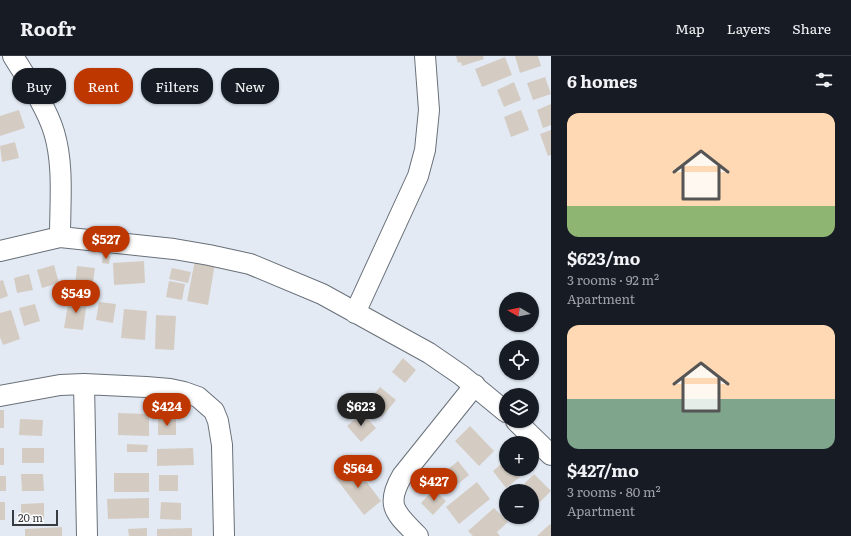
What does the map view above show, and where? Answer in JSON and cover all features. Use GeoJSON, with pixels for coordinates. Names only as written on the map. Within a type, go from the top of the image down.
{"type":"FeatureCollection","features":[{"type":"Feature","properties":{"kind":"street"},"geometry":{"type":"LineString","coordinates":[[13,56],[44,109],[54,131],[59,157],[60,236]]}},
{"type":"Feature","properties":{"kind":"street"},"geometry":{"type":"LineString","coordinates":[[355,313],[418,176],[425,150],[429,110],[425,56]]}},
{"type":"Feature","properties":{"kind":"street"},"geometry":{"type":"LineString","coordinates":[[0,251],[60,236],[174,249],[250,264],[322,294],[429,353],[475,386],[499,406]]}},
{"type":"Feature","properties":{"kind":"street"},"geometry":{"type":"LineString","coordinates":[[0,396],[60,385],[84,384],[146,387],[184,392],[198,397],[214,410],[218,421],[222,445],[224,536]]}},
{"type":"Feature","properties":{"kind":"street"},"geometry":{"type":"LineString","coordinates":[[84,384],[87,536]]}},
{"type":"Feature","properties":{"kind":"street"},"geometry":{"type":"LineString","coordinates":[[418,536],[394,509],[396,486],[402,476],[475,386]]}},
{"type":"Feature","properties":{"kind":"street"},"geometry":{"type":"LineString","coordinates":[[523,428],[550,453]]}},
{"type":"Feature","properties":{"kind":"building"},"geometry":{"type":"Polygon","coordinates":[[[456,56],[483,56],[484,59],[462,66],[461,62],[458,63],[456,56]]]}},
{"type":"Feature","properties":{"kind":"building"},"geometry":{"type":"Polygon","coordinates":[[[515,56],[538,56],[541,66],[520,73],[515,56]]]}},
{"type":"Feature","properties":{"kind":"building"},"geometry":{"type":"Polygon","coordinates":[[[505,57],[512,75],[482,87],[475,69],[505,57]]]}},
{"type":"Feature","properties":{"kind":"building"},"geometry":{"type":"Polygon","coordinates":[[[545,77],[551,94],[533,100],[527,83],[545,77]]]}},
{"type":"Feature","properties":{"kind":"building"},"geometry":{"type":"Polygon","coordinates":[[[514,82],[521,100],[504,107],[497,90],[514,82]]]}},
{"type":"Feature","properties":{"kind":"building"},"geometry":{"type":"Polygon","coordinates":[[[551,104],[551,125],[543,128],[537,110],[551,104]]]}},
{"type":"Feature","properties":{"kind":"building"},"geometry":{"type":"Polygon","coordinates":[[[19,110],[25,128],[0,136],[0,116],[19,110]]]}},
{"type":"Feature","properties":{"kind":"building"},"geometry":{"type":"Polygon","coordinates":[[[521,110],[529,130],[511,137],[504,117],[521,110]]]}},
{"type":"Feature","properties":{"kind":"building"},"geometry":{"type":"Polygon","coordinates":[[[551,130],[551,155],[548,156],[540,134],[551,130]]]}},
{"type":"Feature","properties":{"kind":"building"},"geometry":{"type":"Polygon","coordinates":[[[15,142],[19,158],[2,162],[0,146],[15,142]]]}},
{"type":"Feature","properties":{"kind":"building"},"geometry":{"type":"Polygon","coordinates":[[[103,255],[110,256],[109,264],[102,263],[103,255]]]}},
{"type":"Feature","properties":{"kind":"building"},"geometry":{"type":"Polygon","coordinates":[[[195,260],[215,263],[208,305],[187,301],[195,260]]]}},
{"type":"Feature","properties":{"kind":"building"},"geometry":{"type":"Polygon","coordinates":[[[144,261],[145,283],[114,285],[113,263],[144,261]]]}},
{"type":"Feature","properties":{"kind":"building"},"geometry":{"type":"Polygon","coordinates":[[[54,265],[59,283],[42,288],[37,270],[54,265]]]}},
{"type":"Feature","properties":{"kind":"building"},"geometry":{"type":"Polygon","coordinates":[[[77,266],[95,268],[92,289],[75,286],[77,266]]]}},
{"type":"Feature","properties":{"kind":"building"},"geometry":{"type":"Polygon","coordinates":[[[172,268],[191,272],[188,283],[169,279],[172,268]]]}},
{"type":"Feature","properties":{"kind":"building"},"geometry":{"type":"Polygon","coordinates":[[[29,274],[33,290],[17,293],[14,278],[29,274]]]}},
{"type":"Feature","properties":{"kind":"building"},"geometry":{"type":"Polygon","coordinates":[[[3,280],[8,296],[0,299],[0,281],[3,280]]]}},
{"type":"Feature","properties":{"kind":"building"},"geometry":{"type":"Polygon","coordinates":[[[169,281],[185,284],[182,300],[166,297],[169,281]]]}},
{"type":"Feature","properties":{"kind":"building"},"geometry":{"type":"Polygon","coordinates":[[[69,298],[87,300],[83,330],[64,328],[69,298]]]}},
{"type":"Feature","properties":{"kind":"building"},"geometry":{"type":"Polygon","coordinates":[[[99,302],[116,304],[113,323],[96,320],[99,302]]]}},
{"type":"Feature","properties":{"kind":"building"},"geometry":{"type":"Polygon","coordinates":[[[35,304],[40,321],[24,326],[19,308],[35,304]]]}},
{"type":"Feature","properties":{"kind":"building"},"geometry":{"type":"Polygon","coordinates":[[[124,309],[147,311],[145,340],[121,338],[124,309]]]}},
{"type":"Feature","properties":{"kind":"building"},"geometry":{"type":"Polygon","coordinates":[[[11,310],[20,339],[3,345],[0,337],[0,313],[11,310]]]}},
{"type":"Feature","properties":{"kind":"building"},"geometry":{"type":"Polygon","coordinates":[[[156,315],[176,316],[174,350],[155,349],[156,315]]]}},
{"type":"Feature","properties":{"kind":"building"},"geometry":{"type":"Polygon","coordinates":[[[403,358],[416,370],[405,383],[392,372],[403,358]]]}},
{"type":"Feature","properties":{"kind":"building"},"geometry":{"type":"Polygon","coordinates":[[[380,387],[396,400],[382,417],[366,404],[380,387]]]}},
{"type":"Feature","properties":{"kind":"building"},"geometry":{"type":"Polygon","coordinates":[[[0,410],[4,410],[4,428],[0,428],[0,410]]]}},
{"type":"Feature","properties":{"kind":"building"},"geometry":{"type":"Polygon","coordinates":[[[118,413],[149,414],[149,436],[118,435],[118,413]]]}},
{"type":"Feature","properties":{"kind":"building"},"geometry":{"type":"Polygon","coordinates":[[[362,413],[376,428],[361,442],[347,426],[362,413]]]}},
{"type":"Feature","properties":{"kind":"building"},"geometry":{"type":"Polygon","coordinates":[[[20,419],[43,420],[42,436],[19,435],[20,419]]]}},
{"type":"Feature","properties":{"kind":"building"},"geometry":{"type":"Polygon","coordinates":[[[158,419],[176,419],[176,435],[158,435],[158,419]]]}},
{"type":"Feature","properties":{"kind":"building"},"geometry":{"type":"Polygon","coordinates":[[[470,426],[494,451],[479,466],[455,441],[470,426]]]}},
{"type":"Feature","properties":{"kind":"building"},"geometry":{"type":"Polygon","coordinates":[[[127,444],[148,445],[147,452],[127,452],[127,444]]]}},
{"type":"Feature","properties":{"kind":"building"},"geometry":{"type":"Polygon","coordinates":[[[0,448],[4,448],[4,465],[0,465],[0,448]]]}},
{"type":"Feature","properties":{"kind":"building"},"geometry":{"type":"Polygon","coordinates":[[[22,448],[44,448],[44,463],[22,463],[22,448]]]}},
{"type":"Feature","properties":{"kind":"building"},"geometry":{"type":"Polygon","coordinates":[[[193,448],[194,465],[157,466],[157,449],[193,448]]]}},
{"type":"Feature","properties":{"kind":"building"},"geometry":{"type":"Polygon","coordinates":[[[458,461],[469,475],[453,488],[442,474],[458,461]]]}},
{"type":"Feature","properties":{"kind":"building"},"geometry":{"type":"Polygon","coordinates":[[[353,464],[381,501],[364,515],[335,477],[353,464]]]}},
{"type":"Feature","properties":{"kind":"building"},"geometry":{"type":"Polygon","coordinates":[[[499,466],[499,476],[521,476],[511,484],[503,484],[493,471],[499,466]]]}},
{"type":"Feature","properties":{"kind":"building"},"geometry":{"type":"Polygon","coordinates":[[[114,473],[149,473],[149,492],[114,492],[114,473]]]}},
{"type":"Feature","properties":{"kind":"building"},"geometry":{"type":"Polygon","coordinates":[[[21,474],[43,474],[44,491],[22,491],[21,474]]]}},
{"type":"Feature","properties":{"kind":"building"},"geometry":{"type":"Polygon","coordinates":[[[159,475],[178,475],[178,491],[159,491],[159,475]]]}},
{"type":"Feature","properties":{"kind":"building"},"geometry":{"type":"Polygon","coordinates":[[[0,476],[6,476],[6,491],[0,491],[0,476]]]}},
{"type":"Feature","properties":{"kind":"building"},"geometry":{"type":"Polygon","coordinates":[[[532,476],[536,476],[551,491],[539,503],[539,484],[524,484],[532,476]]]}},
{"type":"Feature","properties":{"kind":"building"},"geometry":{"type":"Polygon","coordinates":[[[477,482],[490,499],[459,524],[446,507],[477,482]]]}},
{"type":"Feature","properties":{"kind":"building"},"geometry":{"type":"Polygon","coordinates":[[[434,489],[446,501],[433,515],[421,503],[434,489]]]}},
{"type":"Feature","properties":{"kind":"building"},"geometry":{"type":"Polygon","coordinates":[[[149,498],[149,518],[108,519],[107,499],[149,498]]]}},
{"type":"Feature","properties":{"kind":"building"},"geometry":{"type":"Polygon","coordinates":[[[0,502],[5,502],[5,520],[0,520],[0,502]]]}},
{"type":"Feature","properties":{"kind":"building"},"geometry":{"type":"Polygon","coordinates":[[[161,502],[181,503],[181,520],[160,519],[161,502]]]}},
{"type":"Feature","properties":{"kind":"building"},"geometry":{"type":"Polygon","coordinates":[[[44,503],[44,519],[21,519],[21,504],[44,503]]]}},
{"type":"Feature","properties":{"kind":"building"},"geometry":{"type":"Polygon","coordinates":[[[494,508],[499,513],[499,524],[506,524],[497,532],[500,536],[473,536],[468,531],[494,508]]]}},
{"type":"Feature","properties":{"kind":"building"},"geometry":{"type":"Polygon","coordinates":[[[550,524],[551,536],[537,536],[550,524]]]}},
{"type":"Feature","properties":{"kind":"building"},"geometry":{"type":"Polygon","coordinates":[[[62,527],[62,536],[25,536],[25,529],[62,527]]]}},
{"type":"Feature","properties":{"kind":"building"},"geometry":{"type":"Polygon","coordinates":[[[147,528],[147,536],[129,536],[128,529],[147,528]]]}},
{"type":"Feature","properties":{"kind":"building"},"geometry":{"type":"Polygon","coordinates":[[[192,528],[192,536],[157,536],[157,529],[192,528]]]}}]}
